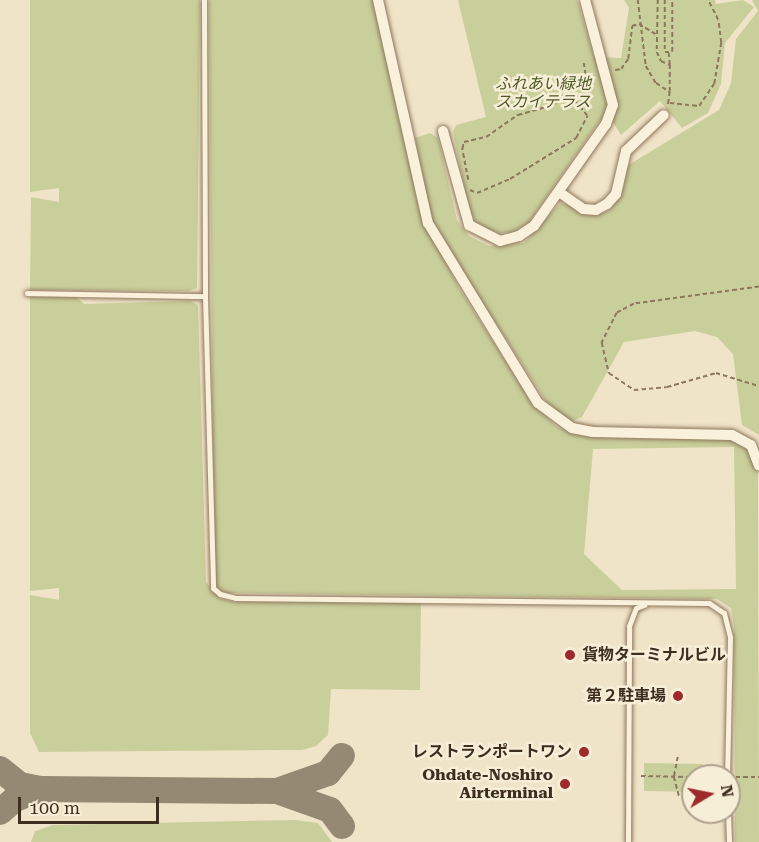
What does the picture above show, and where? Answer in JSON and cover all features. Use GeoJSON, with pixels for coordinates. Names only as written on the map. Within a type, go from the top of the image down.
{"type":"FeatureCollection","features":[{"type":"Feature","properties":{"kind":"street"},"geometry":{"type":"LineString","coordinates":[[378,0],[428,223],[538,403],[555,419],[593,432],[732,435],[751,445],[759,466]]}},
{"type":"Feature","properties":{"kind":"street"},"geometry":{"type":"LineString","coordinates":[[442,131],[465,218],[485,236],[500,241],[519,237],[534,226],[606,124],[613,105],[585,0]]}},
{"type":"Feature","properties":{"kind":"street"},"geometry":{"type":"LineString","coordinates":[[559,192],[583,209],[596,210],[607,204],[616,194],[626,151],[664,115]]}},
{"type":"Feature","properties":{"kind":"lane"},"geometry":{"type":"LineString","coordinates":[[204,0],[205,296],[213,588],[220,594],[236,598],[709,603],[724,613],[730,637],[728,764]]}},
{"type":"Feature","properties":{"kind":"lane"},"geometry":{"type":"LineString","coordinates":[[27,293],[205,296]]}},
{"type":"Feature","properties":{"kind":"lane"},"geometry":{"type":"LineString","coordinates":[[628,842],[629,626],[636,608],[648,604]]}},
{"type":"Feature","properties":{"kind":"lane"},"geometry":{"type":"LineString","coordinates":[[728,824],[729,842]]}},
{"type":"Feature","properties":{"kind":"path"},"geometry":{"type":"LineString","coordinates":[[638,0],[639,24],[646,66],[656,83],[670,92]]}},
{"type":"Feature","properties":{"kind":"path"},"geometry":{"type":"LineString","coordinates":[[658,0],[657,52],[661,61],[670,65]]}},
{"type":"Feature","properties":{"kind":"path"},"geometry":{"type":"LineString","coordinates":[[664,115],[670,103],[670,65],[668,52],[665,52],[665,0]]}},
{"type":"Feature","properties":{"kind":"path"},"geometry":{"type":"LineString","coordinates":[[668,52],[672,52],[672,0]]}},
{"type":"Feature","properties":{"kind":"path"},"geometry":{"type":"LineString","coordinates":[[670,103],[699,105],[714,84],[720,43],[718,20],[708,0]]}},
{"type":"Feature","properties":{"kind":"path"},"geometry":{"type":"LineString","coordinates":[[564,98],[577,103],[587,116],[576,138],[510,179],[477,193],[470,190],[462,149],[464,142],[486,137],[518,115],[564,98],[571,85],[586,75],[621,69],[628,59],[632,26],[639,24],[657,35]]}},
{"type":"Feature","properties":{"kind":"path"},"geometry":{"type":"LineString","coordinates":[[584,63],[586,75]]}},
{"type":"Feature","properties":{"kind":"path"},"geometry":{"type":"LineString","coordinates":[[759,287],[634,304],[617,314],[602,343],[609,374],[634,390],[667,387],[716,373],[759,386]]}},
{"type":"Feature","properties":{"kind":"path"},"geometry":{"type":"LineString","coordinates":[[678,757],[674,777],[679,796]]}},
{"type":"Feature","properties":{"kind":"path"},"geometry":{"type":"LineString","coordinates":[[641,776],[681,777]]}},
{"type":"Feature","properties":{"kind":"path"},"geometry":{"type":"LineString","coordinates":[[741,777],[759,777]]}},
{"type":"Feature","properties":{"kind":"green space"},"geometry":{"type":"Polygon","coordinates":[[[30,0],[200,0],[197,288],[189,291],[30,290],[31,197],[59,202],[59,188],[30,192],[30,0]]]}},
{"type":"Feature","properties":{"kind":"green space"},"geometry":{"type":"Polygon","coordinates":[[[209,0],[375,0],[423,218],[459,288],[530,400],[556,426],[573,433],[729,439],[751,452],[758,475],[759,842],[735,842],[735,824],[741,824],[741,764],[735,764],[734,627],[731,608],[717,599],[226,593],[218,588],[214,581],[209,0]],[[734,447],[593,449],[584,554],[622,590],[736,589],[734,447]]]}},
{"type":"Feature","properties":{"kind":"green space","name":"ふれあい緑地 スカイテラス"},"geometry":{"type":"Polygon","coordinates":[[[458,0],[577,0],[594,57],[621,58],[629,8],[624,0],[715,0],[716,4],[743,0],[754,7],[725,43],[721,84],[708,113],[682,128],[660,101],[621,135],[613,122],[600,120],[529,222],[513,232],[498,233],[480,228],[469,210],[453,132],[456,125],[486,117],[458,0]]]}},
{"type":"Feature","properties":{"kind":"green space"},"geometry":{"type":"Polygon","coordinates":[[[752,0],[759,0],[759,435],[742,425],[733,354],[717,337],[695,331],[624,342],[582,417],[569,422],[553,412],[431,222],[415,138],[430,133],[438,138],[457,220],[469,236],[489,246],[524,243],[561,203],[597,214],[610,210],[624,187],[625,167],[719,110],[731,83],[736,39],[758,11],[752,0]]]}},
{"type":"Feature","properties":{"kind":"green space"},"geometry":{"type":"Polygon","coordinates":[[[30,297],[76,297],[84,304],[190,301],[198,305],[206,582],[221,599],[234,602],[421,603],[420,690],[331,689],[328,735],[316,746],[302,750],[39,752],[30,733],[30,595],[59,600],[59,588],[30,591],[30,297]]]}},
{"type":"Feature","properties":{"kind":"green space"},"geometry":{"type":"Polygon","coordinates":[[[644,763],[703,764],[681,764],[681,792],[644,791],[644,763]]]}},
{"type":"Feature","properties":{"kind":"green space"},"geometry":{"type":"Polygon","coordinates":[[[295,820],[318,823],[332,842],[31,842],[35,831],[53,825],[295,820]]]}},
{"type":"Feature","properties":{"kind":"taxiway"},"geometry":{"type":"LineString","coordinates":[[277,791],[328,773],[342,756]]}},
{"type":"Feature","properties":{"kind":"taxiway"},"geometry":{"type":"LineString","coordinates":[[0,769],[20,785],[41,789],[277,791],[330,810],[342,826]]}},
{"type":"Feature","properties":{"kind":"taxiway"},"geometry":{"type":"LineString","coordinates":[[0,812],[15,799],[41,789]]}},
{"type":"Feature","properties":{"kind":"place","name":"貨物ターミナルビル"},"geometry":{"type":"Point","coordinates":[570,655]}},
{"type":"Feature","properties":{"kind":"place","name":"第２駐車場"},"geometry":{"type":"Point","coordinates":[678,696]}},
{"type":"Feature","properties":{"kind":"place","name":"レストランポートワン"},"geometry":{"type":"Point","coordinates":[584,752]}},
{"type":"Feature","properties":{"kind":"place","name":"Ohdate-Noshiro Airterminal"},"geometry":{"type":"Point","coordinates":[565,784]}}]}
